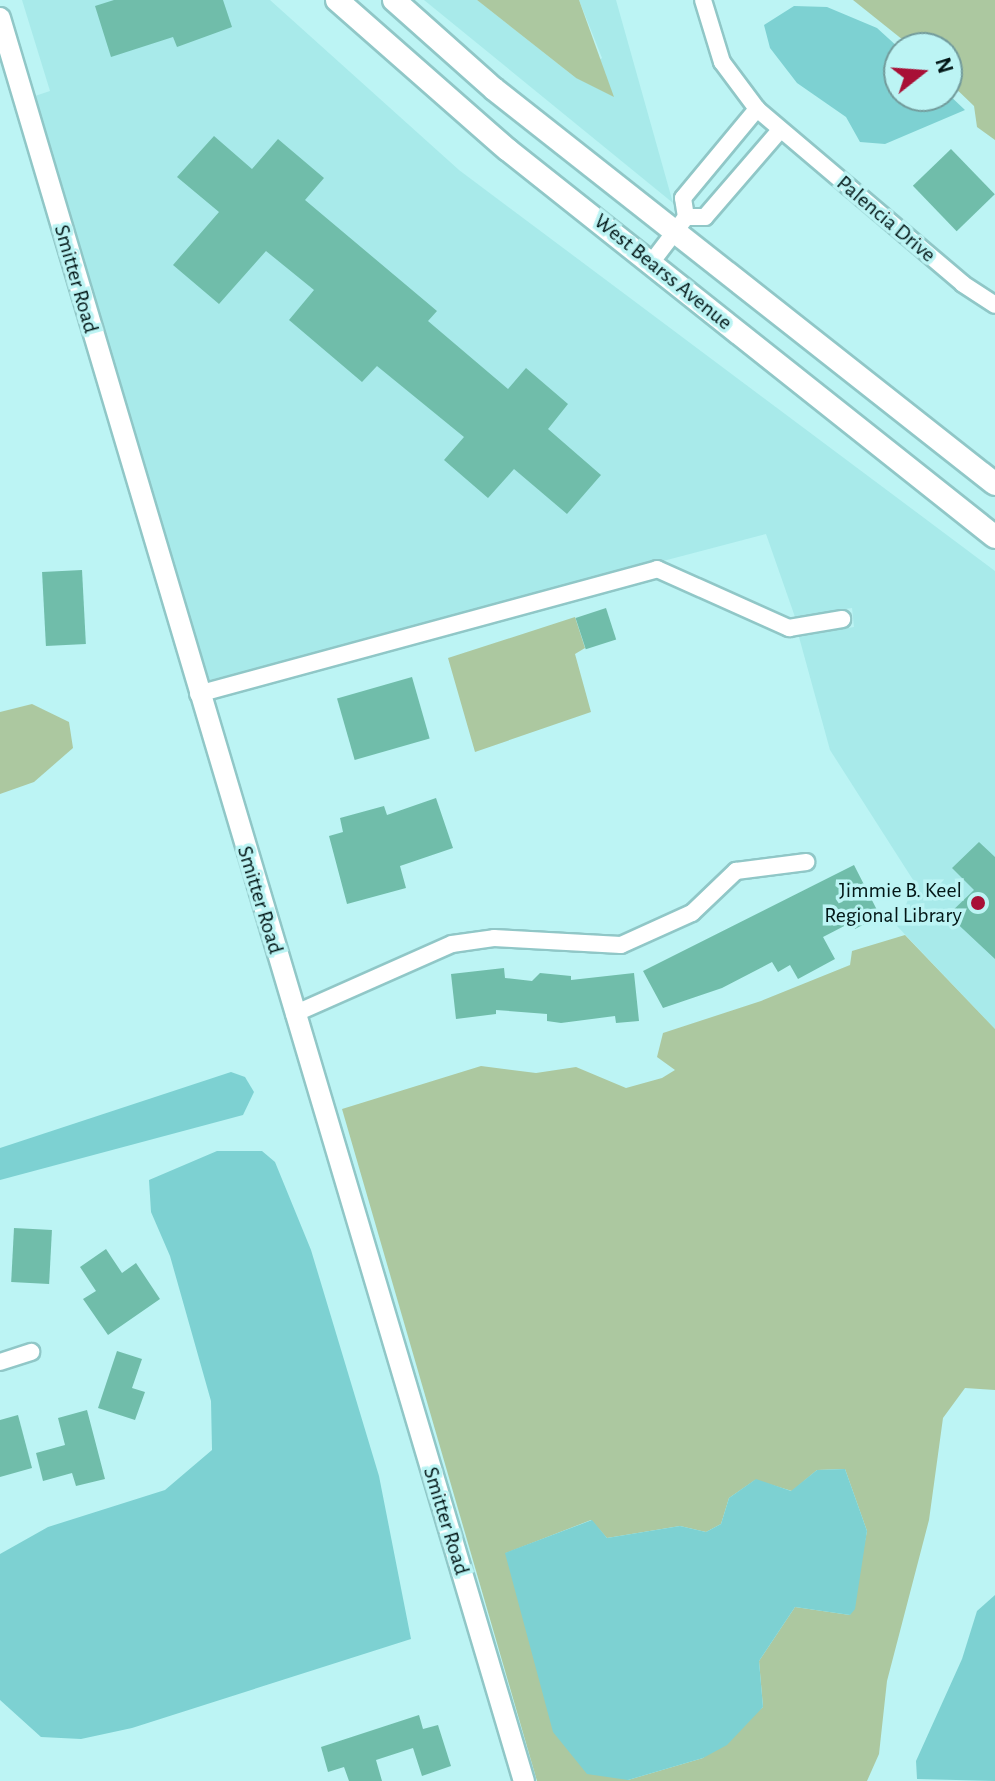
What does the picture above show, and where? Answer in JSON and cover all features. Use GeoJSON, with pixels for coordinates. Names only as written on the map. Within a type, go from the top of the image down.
{"type":"FeatureCollection","features":[{"type":"Feature","properties":{"kind":"main road","name":"West Bearss Avenue"},"geometry":{"type":"LineString","coordinates":[[337,0],[466,115],[995,537]]}},
{"type":"Feature","properties":{"kind":"main road","name":"West Bearss Avenue"},"geometry":{"type":"LineString","coordinates":[[394,0],[494,89],[680,224],[995,484]]}},
{"type":"Feature","properties":{"kind":"street","name":"Palencia Drive"},"geometry":{"type":"LineString","coordinates":[[703,0],[722,62],[757,109],[995,305]]}},
{"type":"Feature","properties":{"kind":"street","name":"Smitter Road"},"geometry":{"type":"LineString","coordinates":[[0,18],[198,694],[524,1781]]}},
{"type":"Feature","properties":{"kind":"street"},"geometry":{"type":"LineString","coordinates":[[651,263],[680,224],[683,198],[757,109]]}},
{"type":"Feature","properties":{"kind":"street"},"geometry":{"type":"LineString","coordinates":[[680,224],[705,217],[780,130]]}},
{"type":"Feature","properties":{"kind":"street"},"geometry":{"type":"LineString","coordinates":[[198,694],[657,569],[789,628],[842,619]]}},
{"type":"Feature","properties":{"kind":"street"},"geometry":{"type":"LineString","coordinates":[[294,1014],[452,944],[494,938],[621,945],[692,913],[736,871],[806,862]]}},
{"type":"Feature","properties":{"kind":"street"},"geometry":{"type":"LineString","coordinates":[[0,1362],[31,1352]]}},
{"type":"Feature","properties":{"kind":"shaded area"},"geometry":{"type":"Polygon","coordinates":[[[22,0],[270,0],[459,170],[995,571],[995,1029],[897,926],[915,883],[830,750],[799,637],[854,627],[852,608],[795,617],[766,534],[206,681],[35,96],[50,91],[22,0]]]}},
{"type":"Feature","properties":{"kind":"shaded area"},"geometry":{"type":"Polygon","coordinates":[[[424,0],[477,0],[576,78],[602,58],[579,0],[616,0],[673,203],[424,0]]]}},
{"type":"Feature","properties":{"kind":"shaded area"},"geometry":{"type":"Polygon","coordinates":[[[794,6],[827,7],[877,28],[883,33],[883,112],[960,112],[885,144],[860,142],[846,117],[797,83],[770,48],[764,25],[794,6]]]}},
{"type":"Feature","properties":{"kind":"shaded area"},"geometry":{"type":"Polygon","coordinates":[[[231,1072],[245,1077],[254,1092],[243,1115],[0,1180],[0,1148],[231,1072]]]}},
{"type":"Feature","properties":{"kind":"shaded area"},"geometry":{"type":"Polygon","coordinates":[[[217,1151],[262,1151],[275,1162],[311,1250],[379,1476],[411,1639],[132,1728],[81,1739],[41,1737],[0,1700],[0,1554],[48,1527],[165,1490],[212,1450],[211,1401],[170,1256],[151,1212],[149,1180],[217,1151]]]}},
{"type":"Feature","properties":{"kind":"shaded area"},"geometry":{"type":"Polygon","coordinates":[[[845,1469],[867,1531],[855,1609],[850,1615],[795,1607],[759,1661],[763,1707],[727,1745],[703,1758],[628,1780],[587,1774],[553,1732],[505,1553],[592,1520],[607,1538],[680,1526],[706,1532],[721,1524],[729,1498],[756,1479],[791,1491],[817,1470],[845,1469]]]}},
{"type":"Feature","properties":{"kind":"shaded area"},"geometry":{"type":"Polygon","coordinates":[[[995,1595],[995,1781],[917,1779],[916,1761],[962,1659],[977,1611],[995,1595]]]}},
{"type":"Feature","properties":{"kind":"green space"},"geometry":{"type":"Polygon","coordinates":[[[477,0],[579,0],[614,97],[576,78],[477,0]]]}},
{"type":"Feature","properties":{"kind":"green space"},"geometry":{"type":"Polygon","coordinates":[[[853,0],[995,0],[995,140],[977,127],[974,106],[963,95],[963,32],[893,32],[853,0]]]}},
{"type":"Feature","properties":{"kind":"green space"},"geometry":{"type":"Polygon","coordinates":[[[575,617],[585,648],[575,654],[591,712],[475,752],[448,658],[575,617]]]}},
{"type":"Feature","properties":{"kind":"green space"},"geometry":{"type":"Polygon","coordinates":[[[32,704],[69,722],[73,748],[34,782],[0,794],[0,712],[32,704]]]}},
{"type":"Feature","properties":{"kind":"green space"},"geometry":{"type":"Polygon","coordinates":[[[905,935],[995,1029],[995,1390],[965,1388],[943,1418],[929,1520],[887,1681],[879,1754],[867,1781],[537,1781],[342,1109],[481,1066],[536,1073],[576,1067],[626,1088],[662,1078],[675,1070],[657,1057],[663,1033],[761,1001],[850,965],[852,951],[905,935]],[[845,1469],[817,1470],[792,1491],[755,1480],[729,1498],[721,1524],[706,1532],[680,1526],[607,1538],[591,1520],[506,1553],[628,1780],[703,1758],[763,1707],[759,1661],[795,1607],[850,1615],[867,1531],[845,1469]]]}},
{"type":"Feature","properties":{"kind":"building"},"geometry":{"type":"Polygon","coordinates":[[[114,0],[223,0],[232,27],[177,47],[173,37],[111,57],[95,6],[114,0]]]}},
{"type":"Feature","properties":{"kind":"building"},"geometry":{"type":"Polygon","coordinates":[[[214,136],[252,169],[278,139],[324,178],[305,200],[437,311],[428,321],[508,389],[526,368],[568,404],[548,429],[601,475],[567,514],[514,469],[488,498],[444,460],[464,437],[377,366],[362,382],[289,320],[314,290],[266,251],[219,304],[173,265],[219,212],[177,177],[214,136]]]}},
{"type":"Feature","properties":{"kind":"building"},"geometry":{"type":"Polygon","coordinates":[[[951,149],[995,194],[957,231],[913,186],[951,149]]]}},
{"type":"Feature","properties":{"kind":"building"},"geometry":{"type":"Polygon","coordinates":[[[82,570],[86,644],[46,646],[42,572],[82,570]]]}},
{"type":"Feature","properties":{"kind":"building"},"geometry":{"type":"Polygon","coordinates":[[[606,608],[616,639],[586,649],[576,618],[606,608]]]}},
{"type":"Feature","properties":{"kind":"building"},"geometry":{"type":"Polygon","coordinates":[[[412,677],[430,739],[355,760],[337,698],[412,677]]]}},
{"type":"Feature","properties":{"kind":"building"},"geometry":{"type":"Polygon","coordinates":[[[436,798],[453,848],[400,866],[406,888],[347,904],[329,836],[343,832],[340,818],[384,806],[387,815],[436,798]]]}},
{"type":"Feature","properties":{"kind":"building","name":"Jimmie B. Keel Regional Library"},"geometry":{"type":"Polygon","coordinates":[[[979,842],[995,857],[995,959],[948,915],[974,890],[952,868],[979,842]]]}},
{"type":"Feature","properties":{"kind":"building"},"geometry":{"type":"Polygon","coordinates":[[[854,865],[877,910],[870,913],[874,919],[855,929],[852,922],[823,937],[835,959],[798,979],[790,965],[778,972],[772,962],[722,988],[663,1008],[643,971],[854,865]]]}},
{"type":"Feature","properties":{"kind":"building"},"geometry":{"type":"Polygon","coordinates":[[[504,968],[505,978],[532,981],[540,973],[571,976],[571,980],[634,973],[639,1021],[616,1023],[615,1016],[561,1023],[547,1021],[547,1014],[496,1010],[496,1014],[456,1019],[451,974],[504,968]]]}},
{"type":"Feature","properties":{"kind":"building"},"geometry":{"type":"Polygon","coordinates":[[[14,1228],[52,1230],[49,1284],[11,1282],[14,1228]]]}},
{"type":"Feature","properties":{"kind":"building"},"geometry":{"type":"Polygon","coordinates":[[[106,1249],[122,1273],[136,1263],[160,1299],[108,1335],[83,1299],[96,1291],[80,1267],[106,1249]]]}},
{"type":"Feature","properties":{"kind":"building"},"geometry":{"type":"Polygon","coordinates":[[[117,1351],[142,1359],[132,1388],[145,1392],[135,1420],[98,1408],[117,1351]]]}},
{"type":"Feature","properties":{"kind":"building"},"geometry":{"type":"Polygon","coordinates":[[[87,1410],[105,1479],[76,1486],[72,1473],[43,1481],[36,1453],[65,1445],[58,1418],[87,1410]]]}},
{"type":"Feature","properties":{"kind":"building"},"geometry":{"type":"Polygon","coordinates":[[[18,1415],[32,1468],[0,1477],[0,1420],[18,1415]]]}},
{"type":"Feature","properties":{"kind":"building"},"geometry":{"type":"Polygon","coordinates":[[[419,1715],[423,1729],[438,1725],[451,1766],[422,1776],[413,1748],[376,1760],[382,1781],[349,1781],[344,1767],[328,1772],[321,1747],[419,1715]]]}},
{"type":"Feature","properties":{"kind":"place","name":"Jimmie B. Keel Regional Library"},"geometry":{"type":"Point","coordinates":[978,903]}}]}
